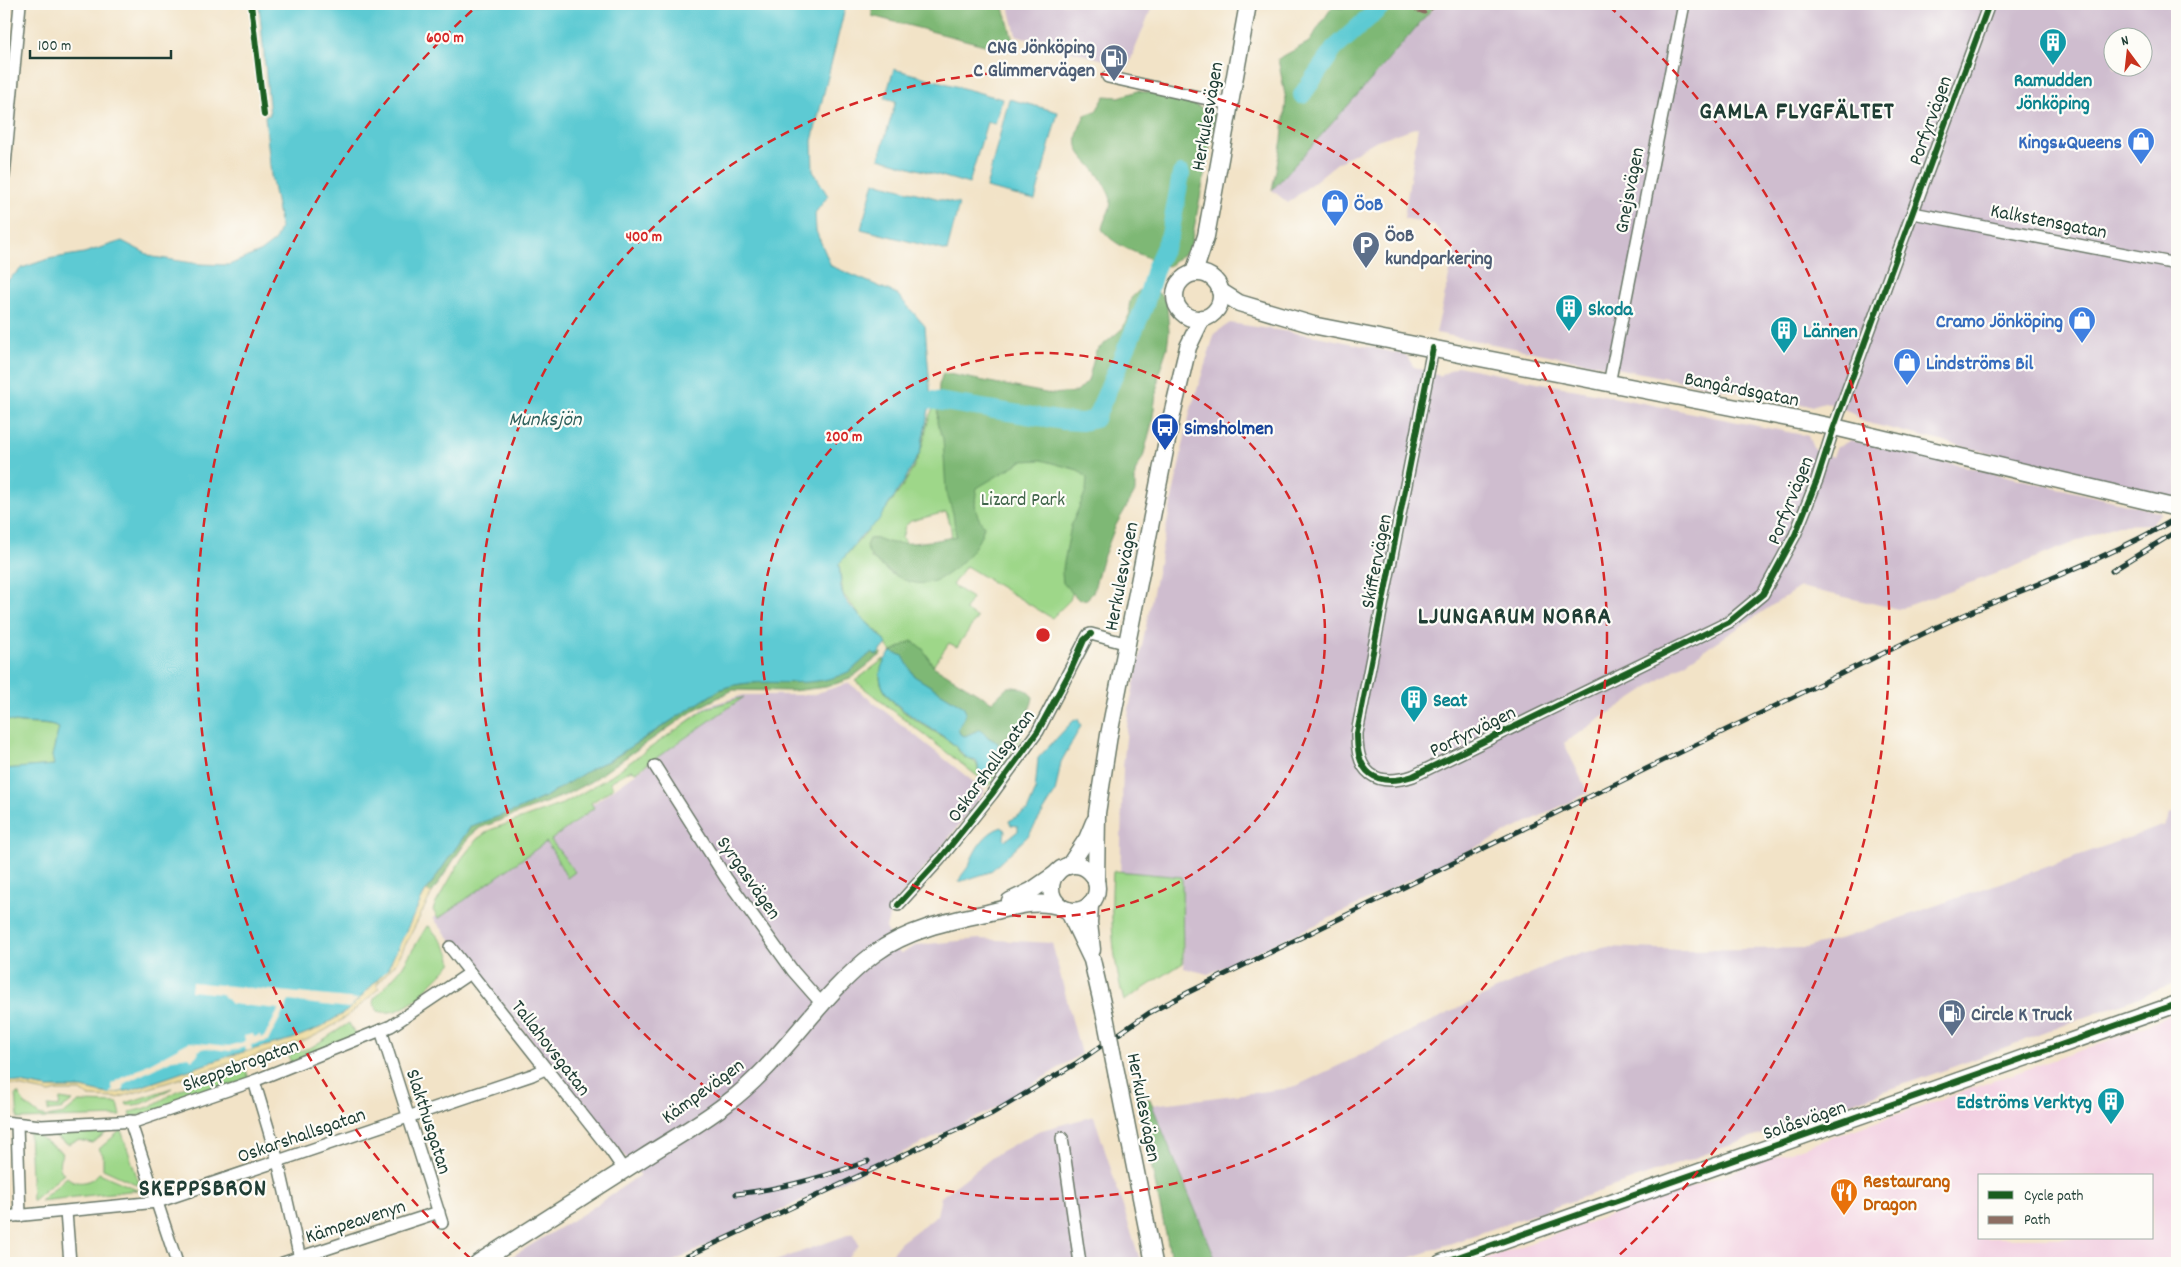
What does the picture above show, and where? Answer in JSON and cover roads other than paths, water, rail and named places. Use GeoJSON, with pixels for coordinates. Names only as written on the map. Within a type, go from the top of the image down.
{"type":"FeatureCollection","features":[{"type":"Feature","properties":{"kind":"main road","name":"Herkulesvägen"},"geometry":{"type":"LineString","coordinates":[[1194,273],[1206,236],[1248,4]]}},
{"type":"Feature","properties":{"kind":"main road","name":"Herkulesvägen"},"geometry":{"type":"LineString","coordinates":[[1206,236],[1216,284]]}},
{"type":"Feature","properties":{"kind":"main road"},"geometry":{"type":"LineString","coordinates":[[1194,273],[1204,274],[1216,284],[1218,305],[1208,315],[1189,317],[1182,313],[1176,305],[1176,288],[1186,276],[1194,273]]}},
{"type":"Feature","properties":{"kind":"main road","name":"Bangårdsgatan"},"geometry":{"type":"LineString","coordinates":[[1216,284],[1239,303],[1297,321]]}},
{"type":"Feature","properties":{"kind":"main road","name":"Bangårdsgatan"},"geometry":{"type":"LineString","coordinates":[[1208,315],[1238,312],[1297,321],[1834,427],[2177,508]]}},
{"type":"Feature","properties":{"kind":"main road","name":"Herkulesvägen"},"geometry":{"type":"LineString","coordinates":[[1182,313],[1188,347]]}},
{"type":"Feature","properties":{"kind":"main road","name":"Herkulesvägen"},"geometry":{"type":"LineString","coordinates":[[1096,882],[1098,856],[1097,813],[1109,735],[1172,415],[1188,347],[1208,315]]}},
{"type":"Feature","properties":{"kind":"main road","name":"Herkulesvägen"},"geometry":{"type":"LineString","coordinates":[[1063,869],[1087,839],[1097,813]]}},
{"type":"Feature","properties":{"kind":"main road"},"geometry":{"type":"LineString","coordinates":[[1083,867],[1089,870],[1096,882],[1096,894],[1090,904],[1078,910],[1064,908],[1055,901],[1051,887],[1063,869],[1083,867]]}},
{"type":"Feature","properties":{"kind":"main road","name":"Kämpevägen"},"geometry":{"type":"LineString","coordinates":[[958,919],[1032,891],[1063,869]]}},
{"type":"Feature","properties":{"kind":"main road","name":"Kämpevägen"},"geometry":{"type":"LineString","coordinates":[[478,1263],[742,1092],[843,980],[875,953],[904,937],[930,926],[958,919],[1036,902],[1050,903],[1064,908]]}},
{"type":"Feature","properties":{"kind":"main road","name":"Herkulesvägen"},"geometry":{"type":"LineString","coordinates":[[1090,904],[1089,923],[1092,960],[1105,1016],[1154,1263]]}},
{"type":"Feature","properties":{"kind":"main road","name":"Herkulesvägen"},"geometry":{"type":"LineString","coordinates":[[1064,908],[1092,960]]}},
{"type":"Feature","properties":{"kind":"main road","name":"Solåsvägen"},"geometry":{"type":"LineString","coordinates":[[1441,1263],[2177,1004]]}},
{"type":"Feature","properties":{"kind":"street"},"geometry":{"type":"LineString","coordinates":[[4,176],[6,105],[20,4]]}},
{"type":"Feature","properties":{"kind":"street","name":"Gnejsvägen"},"geometry":{"type":"LineString","coordinates":[[1609,384],[1684,4]]}},
{"type":"Feature","properties":{"kind":"street","name":"Porfyrvägen"},"geometry":{"type":"LineString","coordinates":[[1374,776],[1383,781],[1396,782],[1413,776],[1729,622],[1764,594],[1795,535],[1817,480],[1834,427],[1989,4]]}},
{"type":"Feature","properties":{"kind":"street"},"geometry":{"type":"LineString","coordinates":[[1108,77],[1230,104]]}},
{"type":"Feature","properties":{"kind":"street","name":"Kalkstensgatan"},"geometry":{"type":"LineString","coordinates":[[1914,213],[2177,264]]}},
{"type":"Feature","properties":{"kind":"street","name":"Skiffervägen"},"geometry":{"type":"LineString","coordinates":[[1374,776],[1364,767],[1356,750],[1357,734],[1433,348]]}},
{"type":"Feature","properties":{"kind":"street","name":"Oskarshallsgatan"},"geometry":{"type":"LineString","coordinates":[[898,905],[940,859],[992,794],[1038,731],[1088,635],[1091,634],[1128,644]]}},
{"type":"Feature","properties":{"kind":"street","name":"Syrgasvägen"},"geometry":{"type":"LineString","coordinates":[[654,766],[726,878],[793,971],[822,1004]]}},
{"type":"Feature","properties":{"kind":"street","name":"Tallahovsgatan"},"geometry":{"type":"LineString","coordinates":[[450,947],[624,1170]]}},
{"type":"Feature","properties":{"kind":"street","name":"Skeppsbrogatan"},"geometry":{"type":"LineString","coordinates":[[4,1122],[41,1126],[137,1121],[254,1081],[391,1026],[470,973]]}},
{"type":"Feature","properties":{"kind":"street","name":"Slakthusgatan"},"geometry":{"type":"LineString","coordinates":[[381,1030],[441,1218]]}},
{"type":"Feature","properties":{"kind":"street","name":"Oskarshallsgatan"},"geometry":{"type":"LineString","coordinates":[[4,1217],[157,1202],[545,1069]]}},
{"type":"Feature","properties":{"kind":"street"},"geometry":{"type":"LineString","coordinates":[[254,1081],[278,1161],[300,1261]]}},
{"type":"Feature","properties":{"kind":"street"},"geometry":{"type":"LineString","coordinates":[[130,1121],[177,1263]]}},
{"type":"Feature","properties":{"kind":"street"},"geometry":{"type":"LineString","coordinates":[[17,1124],[20,1216]]}},
{"type":"Feature","properties":{"kind":"street"},"geometry":{"type":"LineString","coordinates":[[1062,1138],[1080,1263]]}},
{"type":"Feature","properties":{"kind":"street"},"geometry":{"type":"LineString","coordinates":[[66,1212],[70,1263]]}},
{"type":"Feature","properties":{"kind":"street","name":"Kämpeavenyn"},"geometry":{"type":"LineString","coordinates":[[283,1263],[300,1261],[441,1218]]}},
{"type":"Feature","properties":{"kind":"water","name":"Munksjön"},"geometry":{"type":"Polygon","coordinates":[[[259,4],[846,4],[812,141],[813,171],[828,196],[815,213],[816,231],[831,266],[897,294],[925,326],[931,400],[920,452],[905,480],[878,521],[862,535],[839,564],[841,590],[845,599],[887,644],[877,655],[872,652],[848,672],[832,678],[799,682],[750,683],[734,685],[719,690],[610,760],[594,767],[545,797],[517,810],[471,826],[424,894],[387,970],[347,1011],[319,1028],[292,1039],[232,1055],[131,1090],[108,1094],[82,1088],[48,1088],[4,1080],[4,769],[54,765],[52,756],[59,728],[45,724],[14,722],[4,717],[4,283],[22,268],[48,259],[84,253],[122,241],[153,257],[200,264],[229,265],[262,251],[275,241],[280,228],[271,175],[265,116],[270,115],[259,4]]]}},
{"type":"Feature","properties":{"kind":"water"},"geometry":{"type":"Polygon","coordinates":[[[894,69],[1002,99],[995,124],[987,122],[969,184],[879,158],[896,101],[885,98],[894,69]]]}},
{"type":"Feature","properties":{"kind":"water"},"geometry":{"type":"Polygon","coordinates":[[[1009,99],[1058,112],[1035,200],[986,188],[1009,99]]]}},
{"type":"Feature","properties":{"kind":"water"},"geometry":{"type":"Polygon","coordinates":[[[874,182],[959,204],[947,251],[861,229],[874,182]]]}},
{"type":"Feature","properties":{"kind":"water"},"geometry":{"type":"Polygon","coordinates":[[[891,652],[903,656],[914,676],[964,707],[966,713],[958,729],[960,734],[965,736],[981,729],[986,736],[998,743],[998,753],[987,772],[979,774],[976,761],[965,756],[952,743],[912,716],[887,694],[881,681],[881,667],[891,652]]]}},
{"type":"Feature","properties":{"kind":"water"},"geometry":{"type":"Polygon","coordinates":[[[1078,719],[1081,726],[1061,762],[1055,793],[1029,835],[990,872],[959,882],[974,853],[986,837],[1002,827],[1005,831],[1004,838],[1006,840],[1018,831],[1018,826],[1011,825],[1009,821],[1027,811],[1035,792],[1038,758],[1073,721],[1078,719]]]}},
{"type":"Feature","properties":{"kind":"waterway"},"geometry":{"type":"LineString","coordinates":[[1302,95],[1334,49],[1384,4]]}},
{"type":"Feature","properties":{"kind":"waterway"},"geometry":{"type":"LineString","coordinates":[[931,400],[1064,421],[1082,422],[1095,419],[1145,305],[1155,269],[1170,235],[1181,174]]}},
{"type":"Feature","properties":{"kind":"railway"},"geometry":{"type":"LineString","coordinates":[[673,1263],[991,1114],[1075,1064],[1149,1013],[1189,992],[1939,626],[2089,562],[2177,518]]}},
{"type":"Feature","properties":{"kind":"railway"},"geometry":{"type":"LineString","coordinates":[[2112,571],[2177,531]]}},
{"type":"Feature","properties":{"kind":"railway"},"geometry":{"type":"LineString","coordinates":[[736,1194],[803,1182],[868,1161]]}},
{"type":"Feature","properties":{"kind":"place","name":"Ramudden Jönköping"},"geometry":{"type":"Point","coordinates":[2053,66]}},
{"type":"Feature","properties":{"kind":"place","name":"CNG Jönköping C Glimmervägen"},"geometry":{"type":"Point","coordinates":[1114,82]}},
{"type":"Feature","properties":{"kind":"place","name":"Kings&Queens"},"geometry":{"type":"Point","coordinates":[2141,165]}},
{"type":"Feature","properties":{"kind":"place","name":"ÖoB"},"geometry":{"type":"Point","coordinates":[1335,227]}},
{"type":"Feature","properties":{"kind":"place","name":"ÖoB kundparkering"},"geometry":{"type":"Point","coordinates":[1366,269]}},
{"type":"Feature","properties":{"kind":"place","name":"Skoda"},"geometry":{"type":"Point","coordinates":[1569,332]}},
{"type":"Feature","properties":{"kind":"place","name":"Cramo Jönköping"},"geometry":{"type":"Point","coordinates":[2082,344]}},
{"type":"Feature","properties":{"kind":"place","name":"Lännen"},"geometry":{"type":"Point","coordinates":[1784,354]}},
{"type":"Feature","properties":{"kind":"place","name":"Lindströms Bil"},"geometry":{"type":"Point","coordinates":[1907,386]}},
{"type":"Feature","properties":{"kind":"place","name":"Simsholmen"},"geometry":{"type":"Point","coordinates":[1165,451]}},
{"type":"Feature","properties":{"kind":"place","name":"Seat"},"geometry":{"type":"Point","coordinates":[1414,723]}},
{"type":"Feature","properties":{"kind":"place","name":"Circle K Truck"},"geometry":{"type":"Point","coordinates":[1952,1037]}},
{"type":"Feature","properties":{"kind":"place","name":"Edströms Verktyg"},"geometry":{"type":"Point","coordinates":[2111,1125]}},
{"type":"Feature","properties":{"kind":"place","name":"Restaurang Dragon"},"geometry":{"type":"Point","coordinates":[1844,1216]}},
{"type":"Feature","properties":{"kind":"district","name":"GAMLA FLYGFÄLTET"},"geometry":{"type":"Point","coordinates":[1797,109]}},
{"type":"Feature","properties":{"kind":"district","name":"LJUNGARUM NORRA"},"geometry":{"type":"Point","coordinates":[1515,614]}},
{"type":"Feature","properties":{"kind":"district","name":"SKEPPSBRON"},"geometry":{"type":"Point","coordinates":[203,1186]}},
{"type":"Feature","properties":{"kind":"park label","name":"Lizard Park"},"geometry":{"type":"Point","coordinates":[1023,498]}}]}
